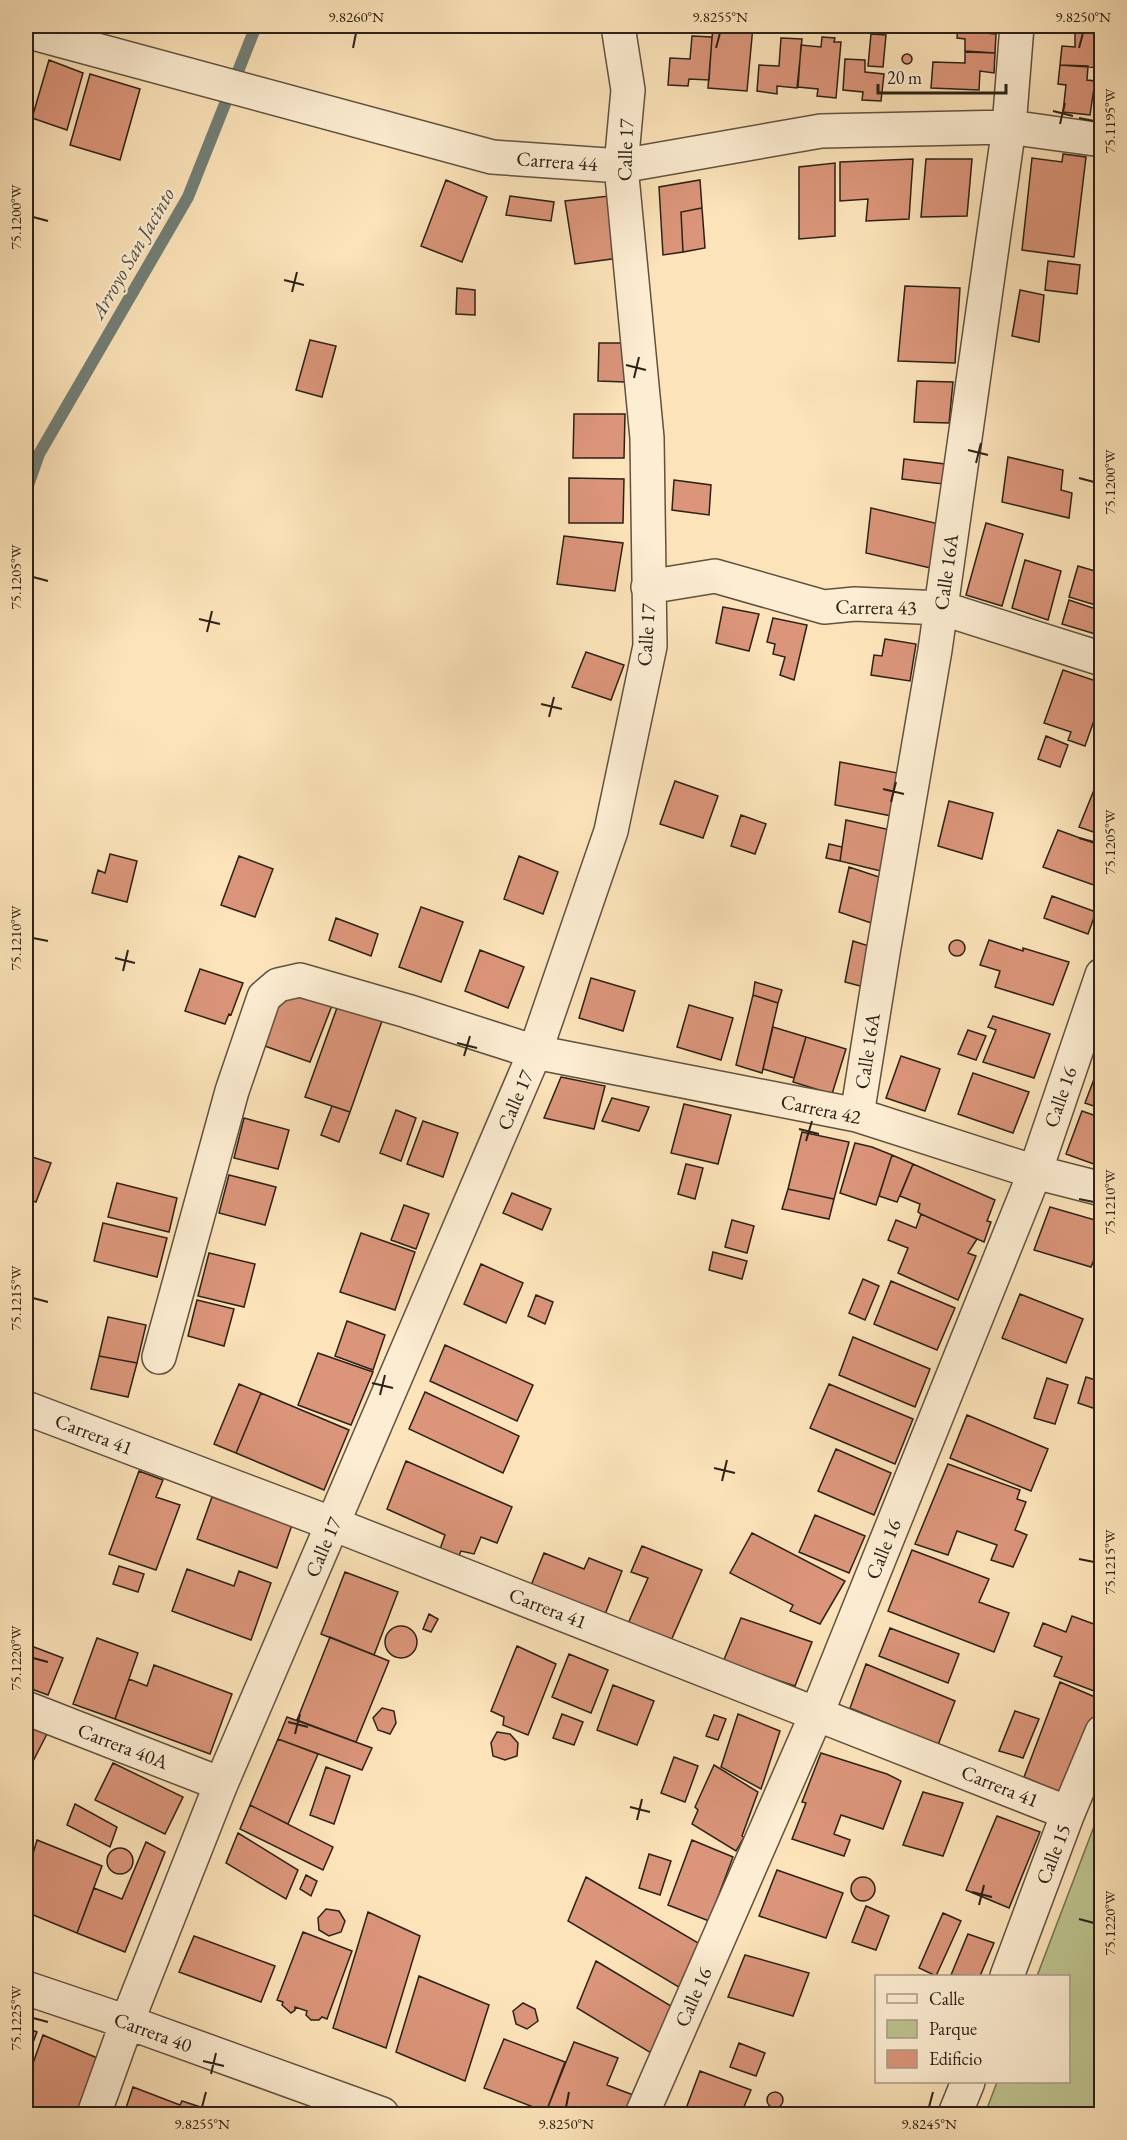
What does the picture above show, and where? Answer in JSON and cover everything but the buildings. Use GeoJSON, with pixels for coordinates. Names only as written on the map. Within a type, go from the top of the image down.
{"type":"FeatureCollection","features":[{"type":"Feature","properties":{"kind":"street","name":"Calle 17"},"geometry":{"type":"LineString","coordinates":[[94,2115],[127,2022],[221,1784],[535,1052],[611,831],[650,646],[647,438],[621,166],[628,90],[618,26]]}},
{"type":"Feature","properties":{"kind":"street","name":"Calle 16A"},"geometry":{"type":"LineString","coordinates":[[857,1115],[941,608],[1009,127],[1017,26]]}},
{"type":"Feature","properties":{"kind":"street","name":"Carrera 44"},"geometry":{"type":"LineString","coordinates":[[26,31],[492,157],[621,166],[821,131],[1009,127],[1101,140]]}},
{"type":"Feature","properties":{"kind":"street","name":"Carrera 43"},"geometry":{"type":"LineString","coordinates":[[648,587],[715,576],[824,607],[855,604],[941,608],[1101,659]]}},
{"type":"Feature","properties":{"kind":"street","name":"Calle 16"},"geometry":{"type":"LineString","coordinates":[[642,2115],[817,1713],[1035,1172],[1101,975]]}},
{"type":"Feature","properties":{"kind":"street","name":"Carrera 42"},"geometry":{"type":"LineString","coordinates":[[159,1357],[232,1091],[264,998],[278,985],[300,980],[535,1052],[857,1115],[1035,1172],[1101,1189]]}},
{"type":"Feature","properties":{"kind":"street","name":"Carrera 41"},"geometry":{"type":"LineString","coordinates":[[26,1408],[333,1524],[1068,1813]]}},
{"type":"Feature","properties":{"kind":"street","name":"Carrera 40A"},"geometry":{"type":"LineString","coordinates":[[26,1708],[221,1784]]}},
{"type":"Feature","properties":{"kind":"street","name":"Calle 15"},"geometry":{"type":"LineString","coordinates":[[1008,1975],[1101,1732]]}},
{"type":"Feature","properties":{"kind":"street","name":"Carrera 40"},"geometry":{"type":"LineString","coordinates":[[26,1988],[127,2022],[382,2115]]}},
{"type":"Feature","properties":{"kind":"street"},"geometry":{"type":"LineString","coordinates":[[955,2115],[968,2083]]}},
{"type":"Feature","properties":{"kind":"green space"},"geometry":{"type":"Polygon","coordinates":[[[1101,1808],[1101,2114],[985,2114],[997,2083],[1070,2083],[1070,1975],[1037,1975],[1101,1808]]]}},
{"type":"Feature","properties":{"kind":"waterway","name":"Arroyo San Jacinto"},"geometry":{"type":"LineString","coordinates":[[26,491],[39,454],[188,197],[256,26]]}}]}
